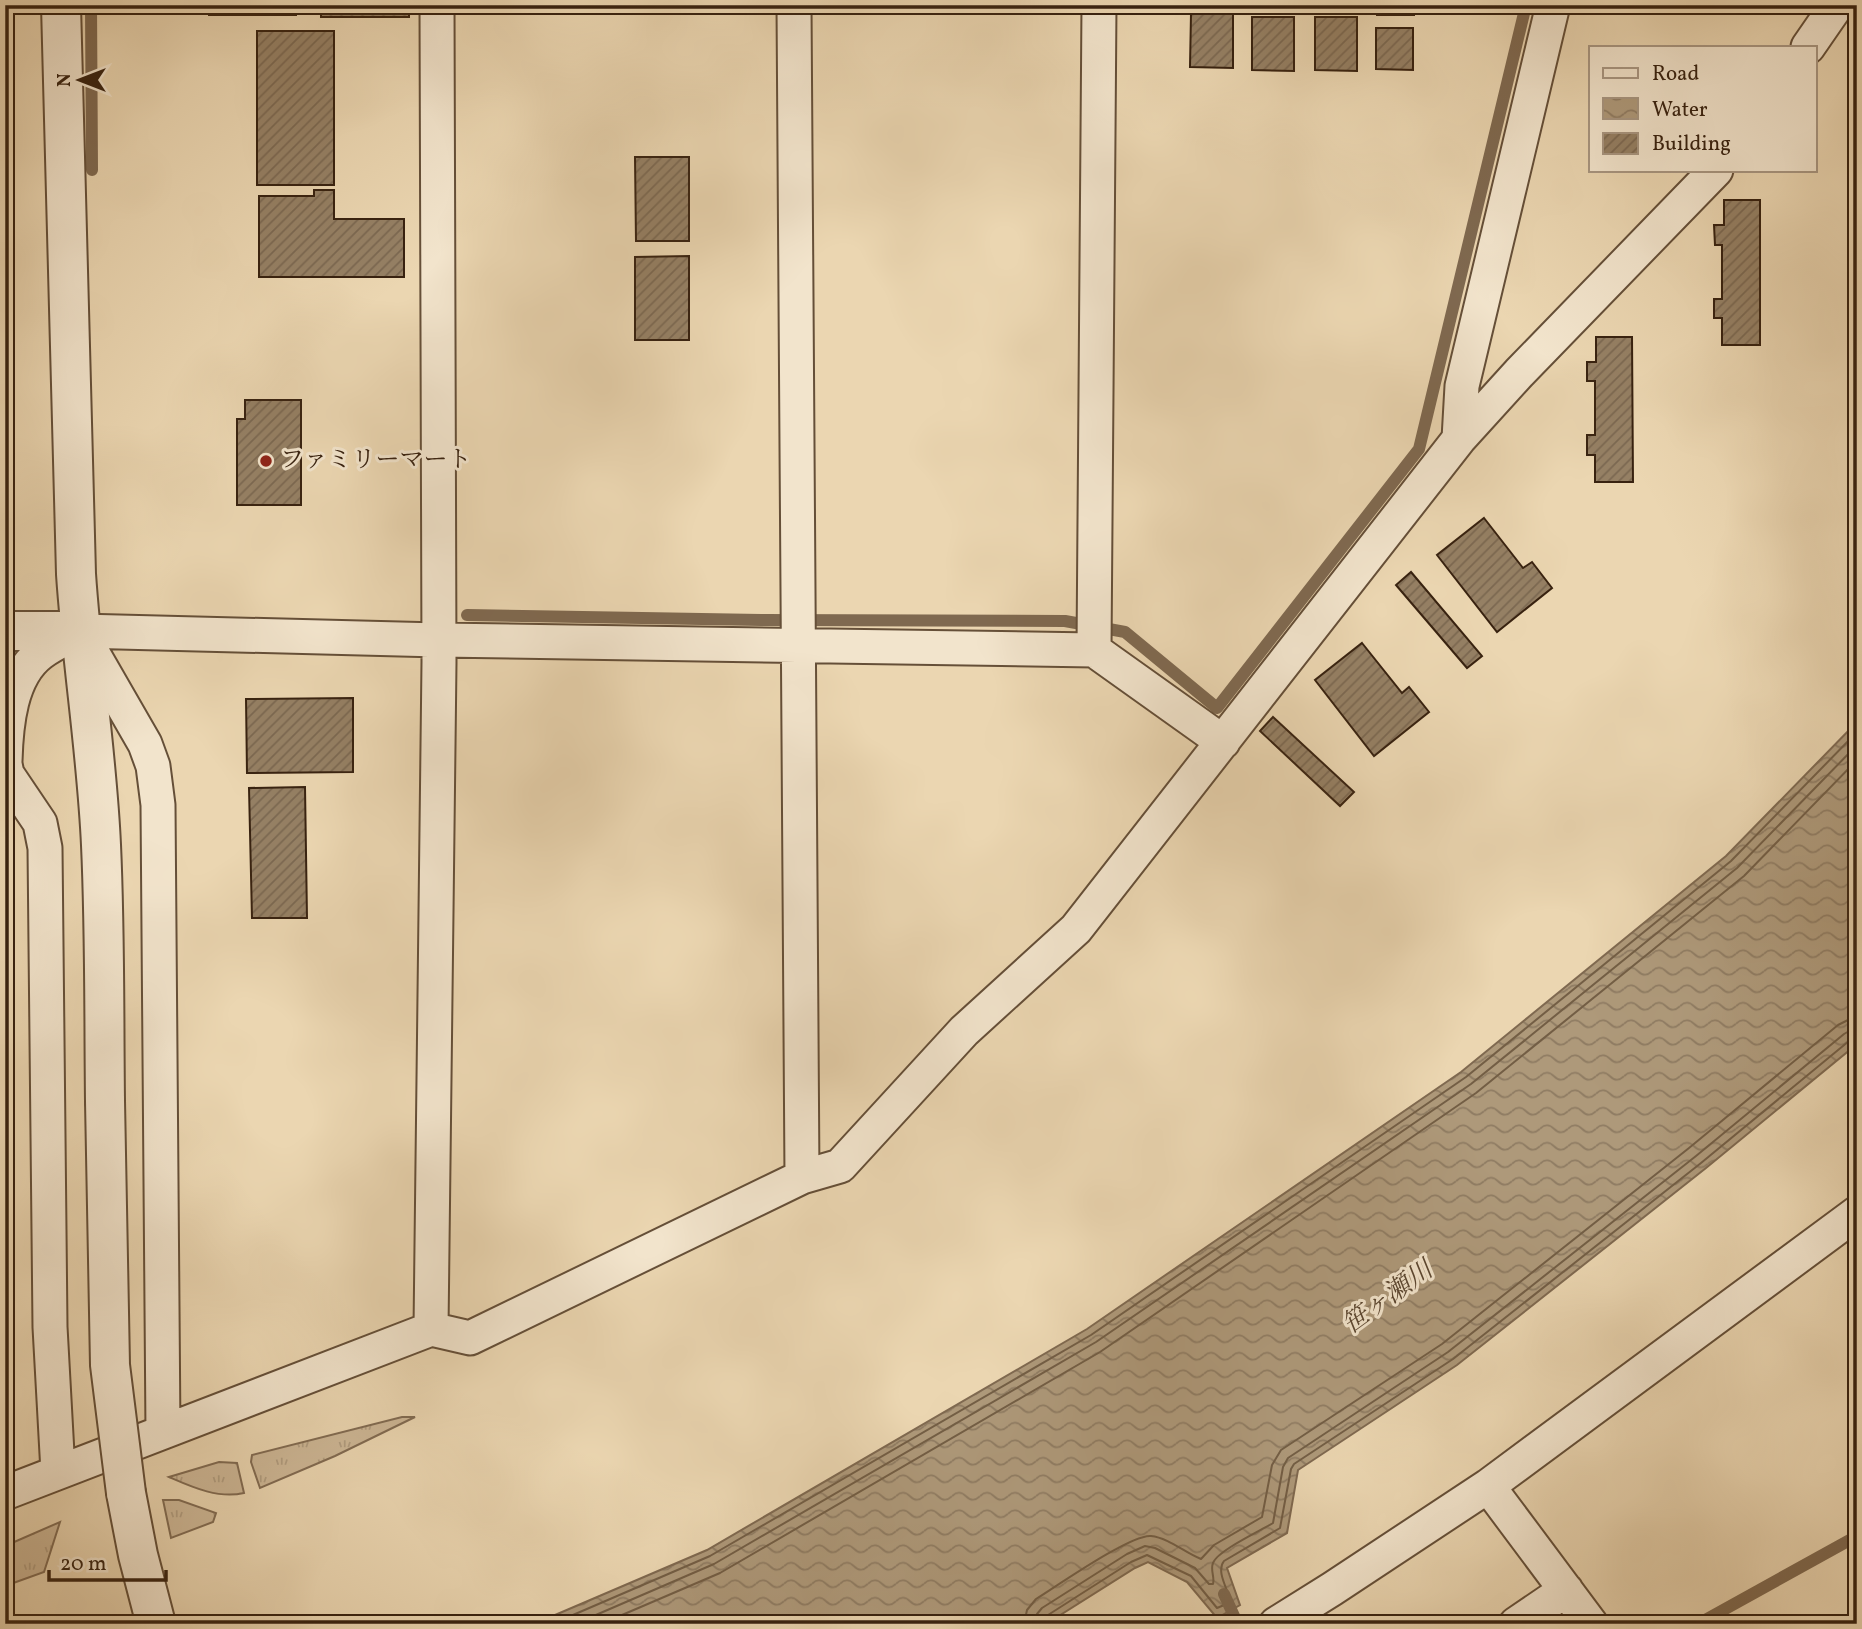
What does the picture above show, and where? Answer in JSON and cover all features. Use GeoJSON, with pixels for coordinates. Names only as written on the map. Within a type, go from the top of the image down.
{"type":"FeatureCollection","features":[{"type":"Feature","properties":{"kind":"street"},"geometry":{"type":"LineString","coordinates":[[61,5],[75,546],[80,631],[101,844],[110,1365],[126,1493],[138,1555],[156,1624]]}},
{"type":"Feature","properties":{"kind":"street"},"geometry":{"type":"LineString","coordinates":[[431,1329],[439,640],[437,5]]}},
{"type":"Feature","properties":{"kind":"street"},"geometry":{"type":"LineString","coordinates":[[794,5],[802,1177]]}},
{"type":"Feature","properties":{"kind":"street"},"geometry":{"type":"LineString","coordinates":[[1094,634],[1099,5]]}},
{"type":"Feature","properties":{"kind":"street"},"geometry":{"type":"LineString","coordinates":[[1458,439],[1462,386],[1553,5]]}},
{"type":"Feature","properties":{"kind":"street"},"geometry":{"type":"LineString","coordinates":[[1809,46],[1837,5]]}},
{"type":"Feature","properties":{"kind":"street"},"geometry":{"type":"LineString","coordinates":[[5,1493],[431,1329],[470,1338],[802,1177],[840,1166],[964,1031],[1076,929],[1458,439],[1714,172]]}},
{"type":"Feature","properties":{"kind":"street"},"geometry":{"type":"LineString","coordinates":[[5,631],[439,640],[798,630],[1094,634],[1223,742]]}},
{"type":"Feature","properties":{"kind":"street"},"geometry":{"type":"LineString","coordinates":[[58,1472],[50,1326],[45,848],[40,823],[7,774],[5,763],[6,729],[14,695],[30,664],[40,653],[80,631]]}},
{"type":"Feature","properties":{"kind":"street"},"geometry":{"type":"LineString","coordinates":[[80,631],[145,744],[153,766],[159,805],[163,1432]]}},
{"type":"Feature","properties":{"kind":"street"},"geometry":{"type":"LineString","coordinates":[[1276,1624],[1488,1486],[1857,1213]]}},
{"type":"Feature","properties":{"kind":"street"},"geometry":{"type":"LineString","coordinates":[[1488,1486],[1591,1624]]}},
{"type":"Feature","properties":{"kind":"street"},"geometry":{"type":"LineString","coordinates":[[1516,1624],[1566,1590]]}},
{"type":"Feature","properties":{"kind":"green space"},"geometry":{"type":"Polygon","coordinates":[[[402,1417],[415,1417],[335,1456],[260,1488],[251,1462],[252,1455],[402,1417]]]}},
{"type":"Feature","properties":{"kind":"green space"},"geometry":{"type":"Polygon","coordinates":[[[219,1462],[237,1463],[244,1493],[215,1493],[169,1477],[219,1462]]]}},
{"type":"Feature","properties":{"kind":"green space"},"geometry":{"type":"Polygon","coordinates":[[[163,1500],[179,1500],[216,1513],[213,1522],[171,1538],[163,1500]]]}},
{"type":"Feature","properties":{"kind":"green space"},"geometry":{"type":"Polygon","coordinates":[[[60,1522],[44,1572],[5,1586],[5,1546],[60,1522]]]}},
{"type":"Feature","properties":{"kind":"water","name":"笹ヶ瀬川"},"geometry":{"type":"Polygon","coordinates":[[[1857,722],[1857,1044],[1706,1168],[1457,1365],[1298,1470],[1287,1533],[1227,1568],[1240,1605],[1217,1618],[1187,1582],[1148,1562],[1046,1624],[534,1624],[707,1550],[1087,1329],[1461,1072],[1726,856],[1857,722]]]}},
{"type":"Feature","properties":{"kind":"building"},"geometry":{"type":"Polygon","coordinates":[[[209,5],[296,5],[296,15],[209,15],[209,5]]]}},
{"type":"Feature","properties":{"kind":"building"},"geometry":{"type":"Polygon","coordinates":[[[321,5],[409,5],[409,17],[321,17],[321,5]]]}},
{"type":"Feature","properties":{"kind":"building"},"geometry":{"type":"Polygon","coordinates":[[[1247,5],[1289,5],[1289,13],[1247,13],[1247,5]]]}},
{"type":"Feature","properties":{"kind":"building"},"geometry":{"type":"Polygon","coordinates":[[[1308,5],[1350,5],[1350,12],[1308,12],[1308,5]]]}},
{"type":"Feature","properties":{"kind":"building"},"geometry":{"type":"Polygon","coordinates":[[[1377,5],[1414,5],[1414,15],[1377,15],[1377,5]]]}},
{"type":"Feature","properties":{"kind":"building"},"geometry":{"type":"Polygon","coordinates":[[[1191,14],[1233,14],[1233,68],[1190,67],[1191,14]]]}},
{"type":"Feature","properties":{"kind":"building"},"geometry":{"type":"Polygon","coordinates":[[[1252,17],[1294,17],[1294,71],[1252,70],[1252,17]]]}},
{"type":"Feature","properties":{"kind":"building"},"geometry":{"type":"Polygon","coordinates":[[[1315,17],[1357,17],[1357,71],[1315,70],[1315,17]]]}},
{"type":"Feature","properties":{"kind":"building"},"geometry":{"type":"Polygon","coordinates":[[[1376,28],[1413,28],[1413,70],[1376,69],[1376,28]]]}},
{"type":"Feature","properties":{"kind":"building"},"geometry":{"type":"Polygon","coordinates":[[[257,31],[334,31],[334,185],[257,185],[257,31]]]}},
{"type":"Feature","properties":{"kind":"building"},"geometry":{"type":"Polygon","coordinates":[[[635,157],[689,157],[689,241],[636,241],[635,157]]]}},
{"type":"Feature","properties":{"kind":"building"},"geometry":{"type":"Polygon","coordinates":[[[314,190],[334,190],[334,219],[404,219],[404,277],[259,277],[259,196],[314,196],[314,190]]]}},
{"type":"Feature","properties":{"kind":"building"},"geometry":{"type":"Polygon","coordinates":[[[1724,200],[1760,200],[1760,345],[1722,345],[1722,318],[1714,318],[1714,299],[1722,299],[1722,245],[1715,245],[1714,225],[1724,225],[1724,200]]]}},
{"type":"Feature","properties":{"kind":"building"},"geometry":{"type":"Polygon","coordinates":[[[689,256],[689,340],[635,340],[635,257],[689,256]]]}},
{"type":"Feature","properties":{"kind":"building"},"geometry":{"type":"Polygon","coordinates":[[[1596,337],[1632,337],[1633,482],[1595,482],[1595,455],[1587,455],[1587,435],[1595,435],[1595,381],[1587,381],[1587,362],[1596,362],[1596,337]]]}},
{"type":"Feature","properties":{"kind":"building"},"geometry":{"type":"Polygon","coordinates":[[[245,400],[301,400],[301,505],[237,505],[237,419],[245,419],[245,400]]]}},
{"type":"Feature","properties":{"kind":"building"},"geometry":{"type":"Polygon","coordinates":[[[1484,518],[1523,568],[1532,562],[1552,588],[1497,632],[1437,555],[1484,518]]]}},
{"type":"Feature","properties":{"kind":"building"},"geometry":{"type":"Polygon","coordinates":[[[1411,572],[1482,656],[1467,668],[1396,585],[1411,572]]]}},
{"type":"Feature","properties":{"kind":"building"},"geometry":{"type":"Polygon","coordinates":[[[1362,643],[1402,693],[1409,687],[1429,712],[1374,756],[1315,680],[1362,643]]]}},
{"type":"Feature","properties":{"kind":"building"},"geometry":{"type":"Polygon","coordinates":[[[353,698],[353,772],[247,773],[246,699],[353,698]]]}},
{"type":"Feature","properties":{"kind":"building"},"geometry":{"type":"Polygon","coordinates":[[[1273,717],[1354,792],[1340,806],[1260,731],[1273,717]]]}},
{"type":"Feature","properties":{"kind":"building"},"geometry":{"type":"Polygon","coordinates":[[[305,787],[307,918],[252,918],[249,788],[305,787]]]}},
{"type":"Feature","properties":{"kind":"waterway"},"geometry":{"type":"LineString","coordinates":[[91,5],[92,170]]}},
{"type":"Feature","properties":{"kind":"waterway"},"geometry":{"type":"LineString","coordinates":[[467,615],[1065,621],[1125,632],[1217,708],[1419,449],[1526,5]]}},
{"type":"Feature","properties":{"kind":"waterway"},"geometry":{"type":"LineString","coordinates":[[1698,1624],[1857,1536]]}},
{"type":"Feature","properties":{"kind":"waterway"},"geometry":{"type":"LineString","coordinates":[[1224,1594],[1234,1616]]}},
{"type":"Feature","properties":{"kind":"place","name":"ファミリーマート"},"geometry":{"type":"Point","coordinates":[266,461]}}]}
